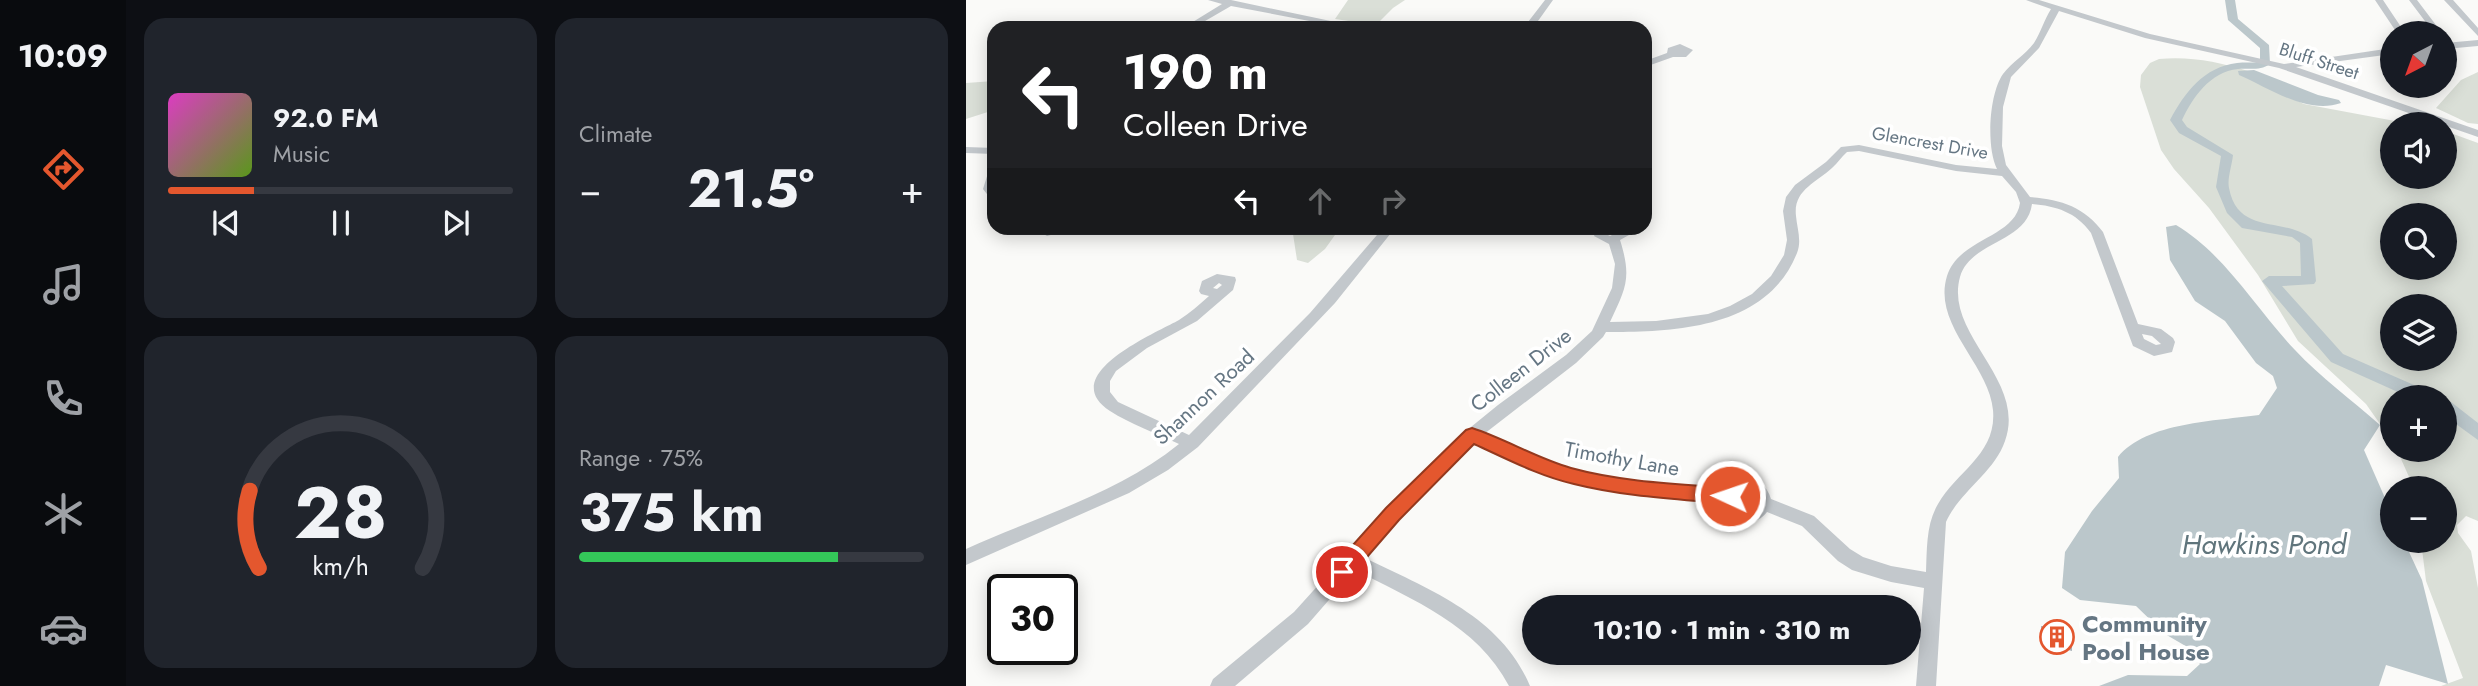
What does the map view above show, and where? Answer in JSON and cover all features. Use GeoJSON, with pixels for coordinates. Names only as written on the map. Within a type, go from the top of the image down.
{"type":"FeatureCollection","features":[{"type":"Feature","properties":{"kind":"street"},"geometry":{"type":"LineString","coordinates":[[1212,0],[1322,21]]}},
{"type":"Feature","properties":{"kind":"street"},"geometry":{"type":"LineString","coordinates":[[1533,21],[1549,0]]}},
{"type":"Feature","properties":{"kind":"street","name":"Bluff Street"},"geometry":{"type":"LineString","coordinates":[[2030,0],[2148,36],[2282,66],[2478,134]]}},
{"type":"Feature","properties":{"kind":"street"},"geometry":{"type":"LineString","coordinates":[[2379,0],[2393,21]]}},
{"type":"Feature","properties":{"kind":"street"},"geometry":{"type":"LineString","coordinates":[[2413,0],[2429,21]]}},
{"type":"Feature","properties":{"kind":"street"},"geometry":{"type":"LineString","coordinates":[[2448,0],[2478,33]]}},
{"type":"Feature","properties":{"kind":"street"},"geometry":{"type":"LineString","coordinates":[[1200,21],[1231,4]]}},
{"type":"Feature","properties":{"kind":"street"},"geometry":{"type":"LineString","coordinates":[[2056,9],[2038,44],[2009,73],[2001,87],[1998,103],[1998,158],[2005,173],[2026,200],[2072,209],[2094,226],[2134,328]]}},
{"type":"Feature","properties":{"kind":"street"},"geometry":{"type":"LineString","coordinates":[[2457,43],[2478,43]]}},
{"type":"Feature","properties":{"kind":"street"},"geometry":{"type":"LineString","coordinates":[[2282,66],[2380,53]]}},
{"type":"Feature","properties":{"kind":"street"},"geometry":{"type":"LineString","coordinates":[[1652,61],[1672,54]]}},
{"type":"Feature","properties":{"kind":"street","name":"Glencrest Drive"},"geometry":{"type":"LineString","coordinates":[[1603,327],[1656,328],[1686,325],[1731,311],[1756,296],[1775,281],[1792,251],[1792,197],[1840,152],[1850,148],[1956,168],[2005,173]]}},
{"type":"Feature","properties":{"kind":"street"},"geometry":{"type":"LineString","coordinates":[[966,150],[987,151]]}},
{"type":"Feature","properties":{"kind":"street"},"geometry":{"type":"LineString","coordinates":[[1926,686],[1935,532],[1941,513],[1991,454],[2001,422],[1997,398],[1954,307],[1953,282],[1958,268],[1972,251],[2019,222],[2026,200]]}},
{"type":"Feature","properties":{"kind":"street","name":"Shannon Road"},"geometry":{"type":"LineString","coordinates":[[966,558],[1114,493],[1144,477],[1192,443],[1322,310],[1384,235]]}},
{"type":"Feature","properties":{"kind":"street","name":"Colleen Drive"},"geometry":{"type":"LineString","coordinates":[[1220,686],[1301,618],[1392,514],[1472,435],[1578,353],[1603,327],[1615,301],[1621,277],[1621,264],[1614,235]]}},
{"type":"Feature","properties":{"kind":"street"},"geometry":{"type":"LineString","coordinates":[[1192,443],[1113,406],[1105,398],[1102,387],[1107,374],[1123,356],[1186,322],[1204,309],[1216,293]]}},
{"type":"Feature","properties":{"kind":"street","name":"Timothy Lane"},"geometry":{"type":"LineString","coordinates":[[1472,435],[1532,463],[1573,476],[1640,489],[1730,496],[1731,505],[1741,513],[1755,513],[1763,503],[1808,521],[1844,555],[1858,564],[1891,574],[1932,581]]}},
{"type":"Feature","properties":{"kind":"street"},"geometry":{"type":"LineString","coordinates":[[1352,560],[1466,621],[1503,655],[1520,686]]}},
{"type":"Feature","properties":{"kind":"shaded area"},"geometry":{"type":"Polygon","coordinates":[[[1348,0],[1405,0],[1380,21],[1335,19],[1348,0]]]}},
{"type":"Feature","properties":{"kind":"shaded area"},"geometry":{"type":"Polygon","coordinates":[[[2159,59],[2204,60],[2248,71],[2239,71],[2239,74],[2304,104],[2380,118],[2380,189],[2457,189],[2457,135],[2478,143],[2478,521],[2466,516],[2457,525],[2457,476],[2409,476],[2402,462],[2457,462],[2457,385],[2380,385],[2380,424],[2366,404],[2298,341],[2258,275],[2209,208],[2174,169],[2161,150],[2140,87],[2141,75],[2150,63],[2159,59]]]}},
{"type":"Feature","properties":{"kind":"shaded area"},"geometry":{"type":"Polygon","coordinates":[[[2478,72],[2478,124],[2457,118],[2457,112],[2445,112],[2436,108],[2445,98],[2457,98],[2457,84],[2478,72]]]}},
{"type":"Feature","properties":{"kind":"shaded area"},"geometry":{"type":"Polygon","coordinates":[[[987,82],[987,112],[966,119],[966,83],[987,82]]]}},
{"type":"Feature","properties":{"kind":"shaded area"},"geometry":{"type":"Polygon","coordinates":[[[1293,235],[1335,235],[1325,249],[1308,263],[1297,260],[1293,235]]]}},
{"type":"Feature","properties":{"kind":"shaded area"},"geometry":{"type":"Polygon","coordinates":[[[2457,525],[2458,533],[2471,551],[2478,588],[2478,686],[2441,686],[2463,678],[2426,581],[2422,553],[2457,553],[2457,525]]]}},
{"type":"Feature","properties":{"kind":"water"},"geometry":{"type":"Polygon","coordinates":[[[2254,70],[2341,103],[2315,106],[2302,103],[2239,75],[2238,71],[2254,70]]]}},
{"type":"Feature","properties":{"kind":"water","name":"Hawkins Pond"},"geometry":{"type":"Polygon","coordinates":[[[2176,225],[2210,251],[2305,360],[2380,425],[2364,450],[2380,487],[2380,553],[2410,553],[2422,580],[2448,684],[2386,665],[2379,686],[2099,686],[2128,675],[2187,676],[2200,664],[2189,648],[2165,634],[2136,606],[2080,600],[2062,588],[2065,552],[2092,511],[2119,478],[2118,457],[2130,445],[2164,430],[2259,415],[2277,388],[2273,376],[2256,363],[2225,321],[2195,301],[2170,260],[2166,227],[2176,225]]]}},
{"type":"Feature","properties":{"kind":"building","name":"Community Pool House"},"geometry":{"type":"Polygon","coordinates":[[[2041,626],[2072,634],[2072,651],[2041,643],[2041,626]]]}},
{"type":"Feature","properties":{"kind":"waterway"},"geometry":{"type":"LineString","coordinates":[[2230,0],[2233,20],[2265,47],[2265,64],[2237,66],[2208,78],[2193,92],[2176,120],[2183,130],[2227,155],[2222,187],[2232,210],[2247,225],[2296,233],[2307,242],[2309,281],[2269,281],[2337,358],[2397,385]]}},
{"type":"Feature","properties":{"kind":"waterway"},"geometry":{"type":"LineString","coordinates":[[2457,416],[2478,433]]}},
{"type":"Feature","properties":{"kind":"place","name":"Community Pool House"},"geometry":{"type":"Point","coordinates":[2057,637]}},
{"type":"Feature","properties":{"kind":"route"},"geometry":{"type":"LineString","coordinates":[[1342,572],[1392,514],[1472,435],[1532,463],[1573,476],[1640,489],[1730,496]]}}]}
